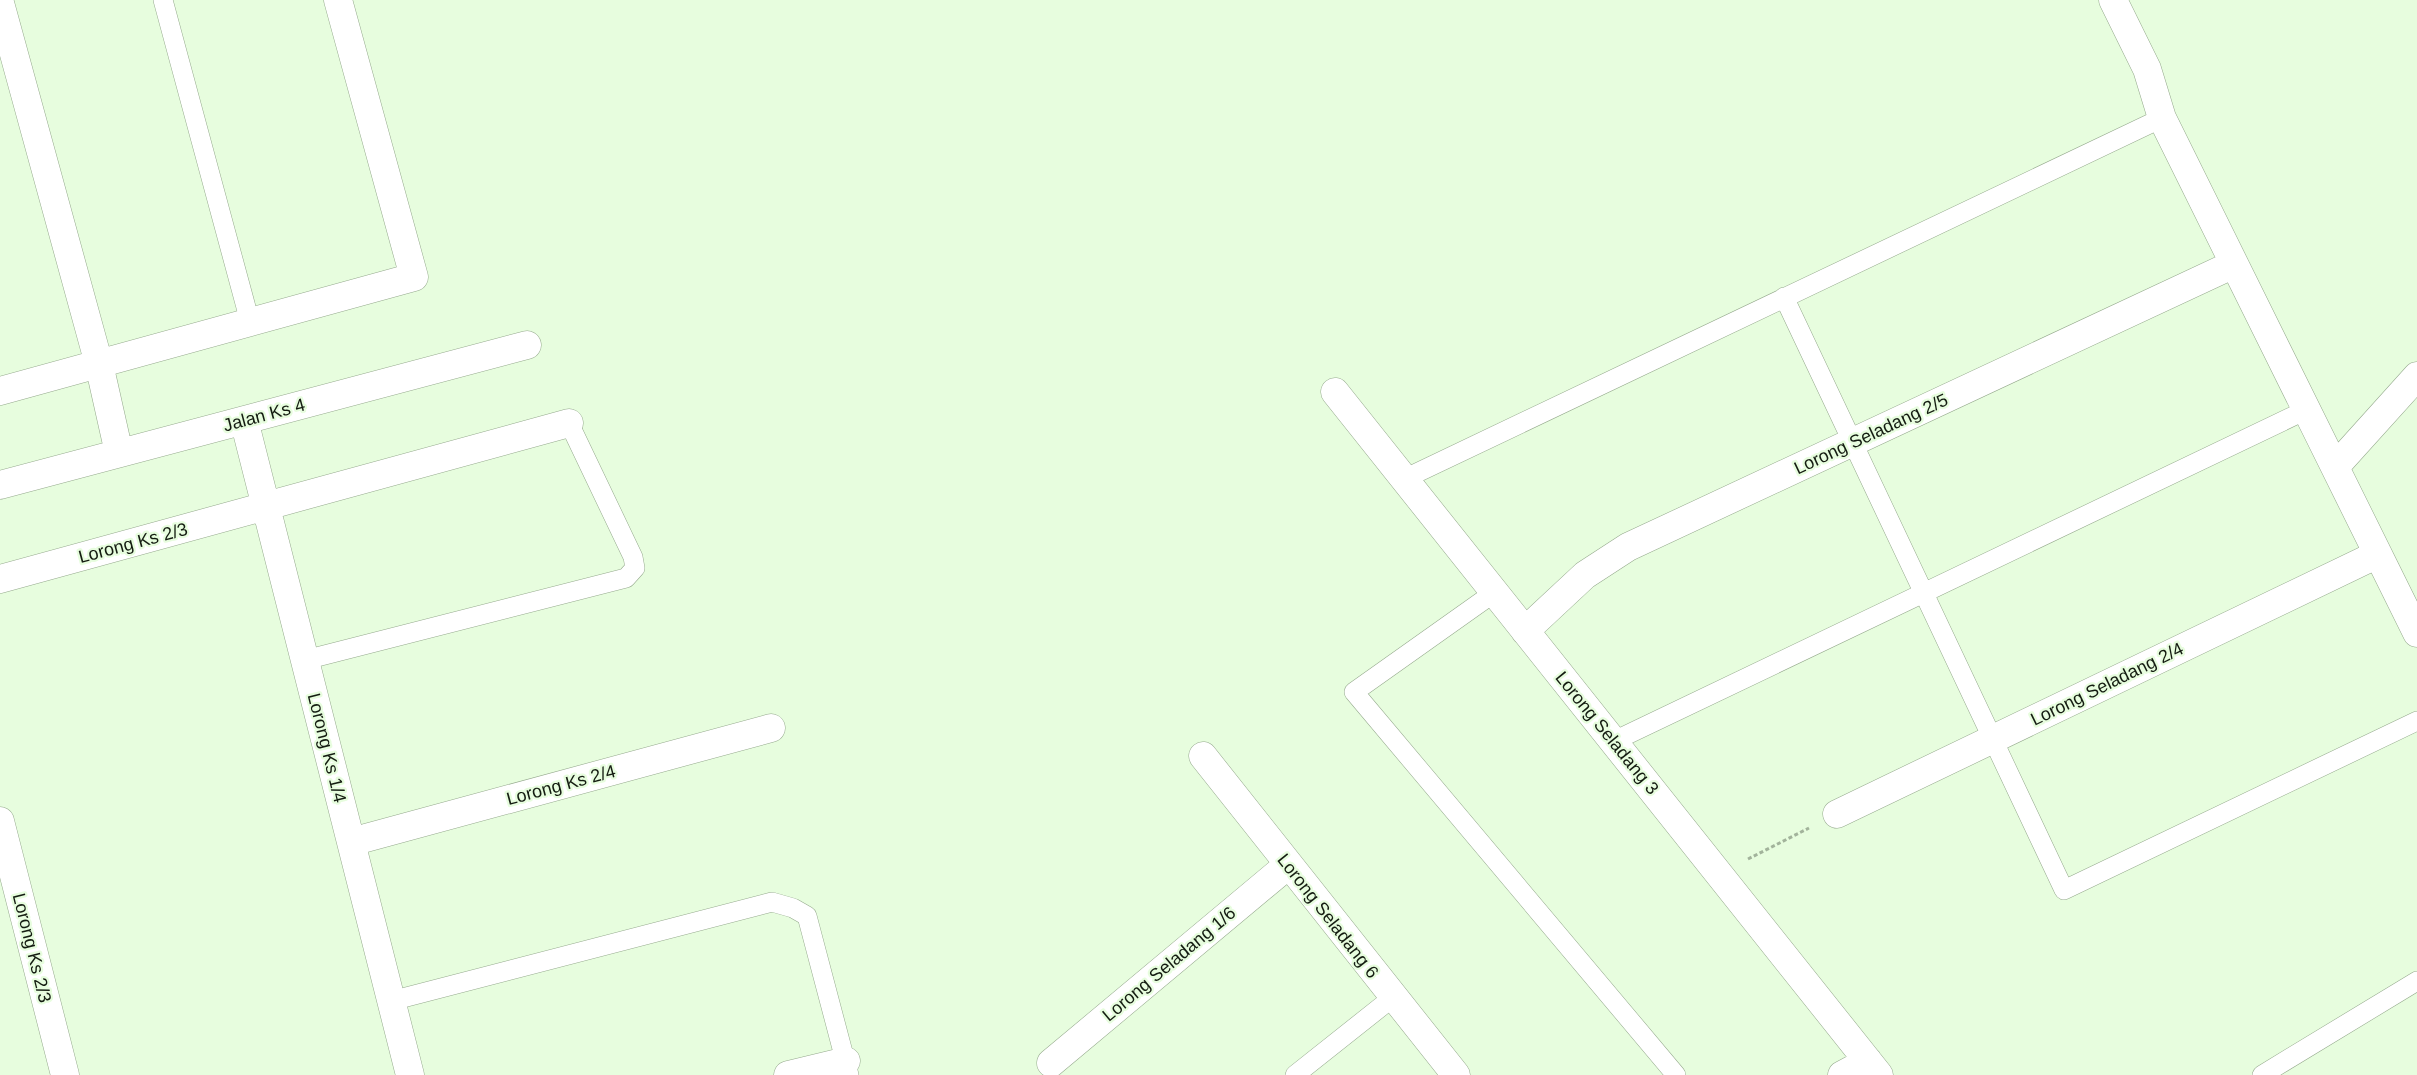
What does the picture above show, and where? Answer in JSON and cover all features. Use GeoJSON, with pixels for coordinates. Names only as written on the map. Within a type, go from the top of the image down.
{"type":"FeatureCollection","features":[{"type":"Feature","properties":{"kind":"street"},"geometry":{"type":"LineString","coordinates":[[0,391],[414,277],[338,0]]}},
{"type":"Feature","properties":{"kind":"street"},"geometry":{"type":"LineString","coordinates":[[2113,0],[2147,69],[2162,118],[2417,633]]}},
{"type":"Feature","properties":{"kind":"street"},"geometry":{"type":"LineString","coordinates":[[0,3],[6,47],[99,364],[119,453]]}},
{"type":"Feature","properties":{"kind":"street","name":"Lorong Seladang 2/5"},"geometry":{"type":"LineString","coordinates":[[1525,631],[1585,575],[1628,547],[2234,264]]}},
{"type":"Feature","properties":{"kind":"street","name":"Jalan Ks 4"},"geometry":{"type":"LineString","coordinates":[[0,485],[527,345]]}},
{"type":"Feature","properties":{"kind":"street"},"geometry":{"type":"LineString","coordinates":[[2335,467],[2417,376]]}},
{"type":"Feature","properties":{"kind":"street","name":"Lorong Seladang 3"},"geometry":{"type":"LineString","coordinates":[[1335,392],[1874,1068]]}},
{"type":"Feature","properties":{"kind":"street","name":"Lorong Ks 1/4"},"geometry":{"type":"LineString","coordinates":[[244,420],[410,1075]]}},
{"type":"Feature","properties":{"kind":"street"},"geometry":{"type":"LineString","coordinates":[[266,506],[569,423]]}},
{"type":"Feature","properties":{"kind":"street","name":"Lorong Ks 2/3"},"geometry":{"type":"LineString","coordinates":[[0,579],[266,506]]}},
{"type":"Feature","properties":{"kind":"street","name":"Lorong Seladang 2/4"},"geometry":{"type":"LineString","coordinates":[[1837,814],[2378,554]]}},
{"type":"Feature","properties":{"kind":"street","name":"Lorong Ks 2/4"},"geometry":{"type":"LineString","coordinates":[[351,842],[771,728]]}},
{"type":"Feature","properties":{"kind":"street","name":"Lorong Seladang 6"},"geometry":{"type":"LineString","coordinates":[[1203,756],[1392,998],[1456,1075]]}},
{"type":"Feature","properties":{"kind":"street","name":"Lorong Ks 2/3"},"geometry":{"type":"LineString","coordinates":[[0,821],[65,1075]]}},
{"type":"Feature","properties":{"kind":"street","name":"Lorong Seladang 1/6"},"geometry":{"type":"LineString","coordinates":[[1051,1063],[1288,865]]}},
{"type":"Feature","properties":{"kind":"street"},"geometry":{"type":"LineString","coordinates":[[788,1075],[848,1068]]}},
{"type":"Feature","properties":{"kind":"street"},"geometry":{"type":"LineString","coordinates":[[1842,1075],[1874,1068]]}},
{"type":"Feature","properties":{"kind":"lane"},"geometry":{"type":"LineString","coordinates":[[163,0],[250,322]]}},
{"type":"Feature","properties":{"kind":"lane"},"geometry":{"type":"LineString","coordinates":[[1404,479],[2162,118]]}},
{"type":"Feature","properties":{"kind":"lane"},"geometry":{"type":"LineString","coordinates":[[1784,298],[2064,890],[2417,721]]}},
{"type":"Feature","properties":{"kind":"lane"},"geometry":{"type":"LineString","coordinates":[[1614,741],[2306,410]]}},
{"type":"Feature","properties":{"kind":"lane"},"geometry":{"type":"LineString","coordinates":[[305,660],[626,578],[635,568],[633,557],[569,423]]}},
{"type":"Feature","properties":{"kind":"lane"},"geometry":{"type":"LineString","coordinates":[[1495,592],[1354,692],[1676,1075]]}},
{"type":"Feature","properties":{"kind":"lane"},"geometry":{"type":"LineString","coordinates":[[392,1000],[772,902],[793,908],[807,916],[848,1068]]}},
{"type":"Feature","properties":{"kind":"lane"},"geometry":{"type":"LineString","coordinates":[[2262,1075],[2417,982]]}},
{"type":"Feature","properties":{"kind":"lane"},"geometry":{"type":"LineString","coordinates":[[1295,1075],[1392,998]]}},
{"type":"Feature","properties":{"kind":"path"},"geometry":{"type":"LineString","coordinates":[[1719,873],[1837,814]]}}]}
